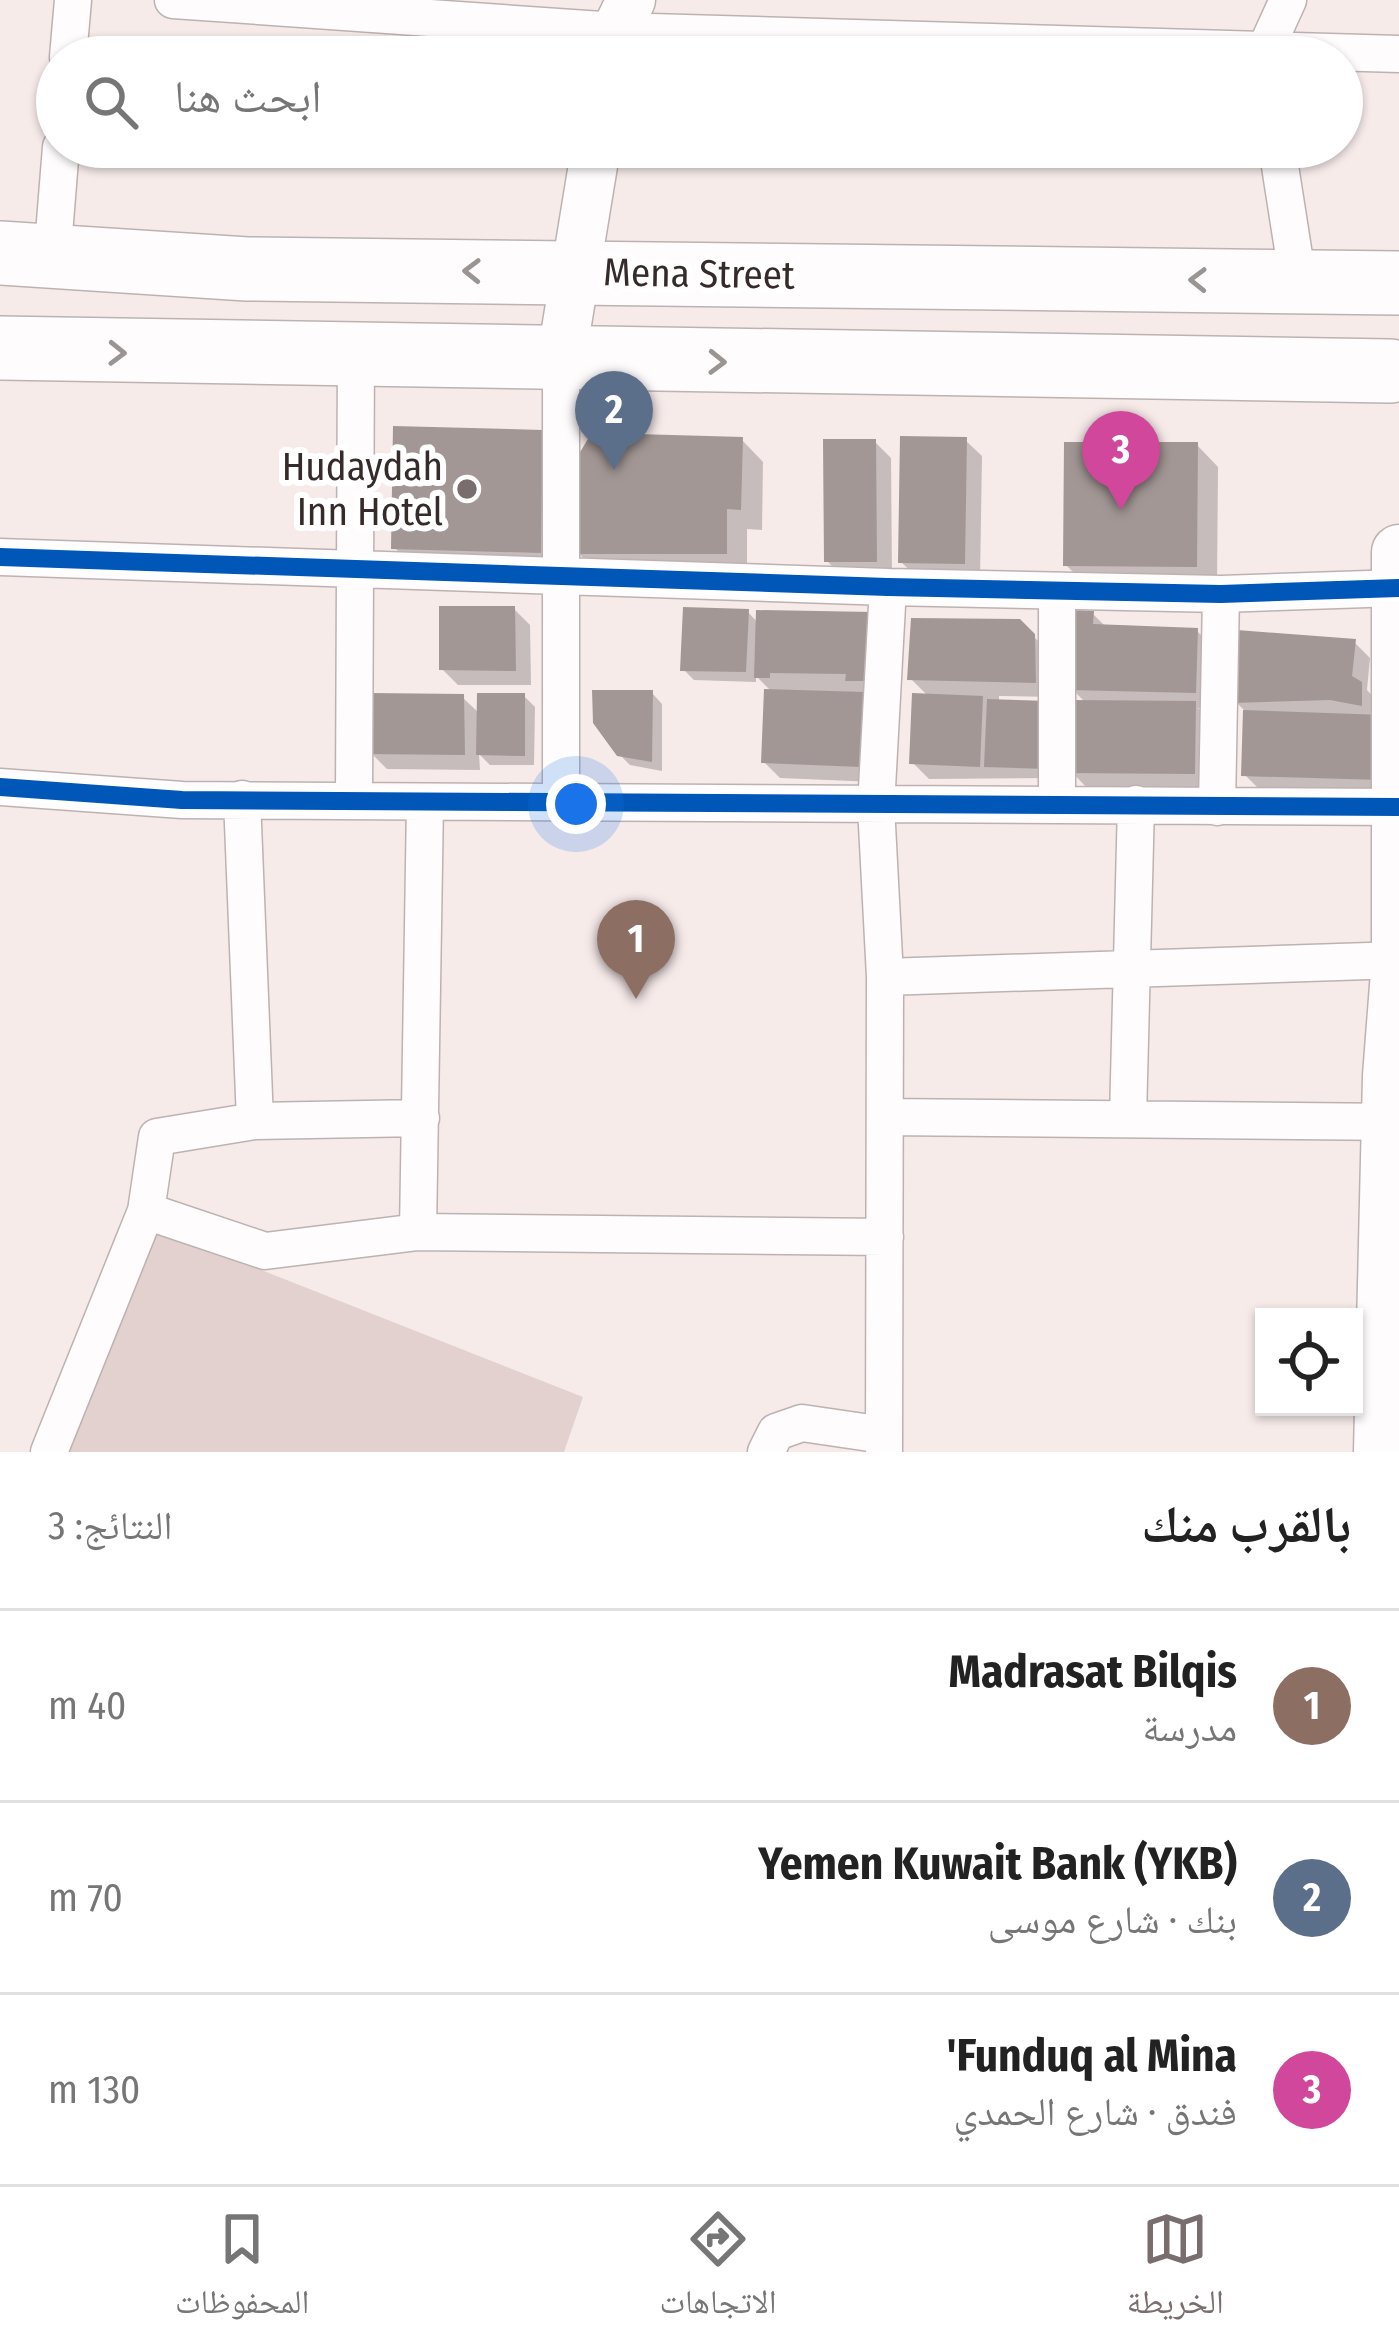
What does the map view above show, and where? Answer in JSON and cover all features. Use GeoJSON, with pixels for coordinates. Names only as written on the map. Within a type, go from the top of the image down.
{"type":"FeatureCollection","features":[{"type":"Feature","properties":{"kind":"highway","name":"Mena Street"},"geometry":{"type":"LineString","coordinates":[[26,256],[247,269],[1399,283]]}},
{"type":"Feature","properties":{"kind":"highway"},"geometry":{"type":"LineString","coordinates":[[1395,372],[1366,352],[1360,322],[1374,295],[1399,283]]}},
{"type":"Feature","properties":{"kind":"highway"},"geometry":{"type":"LineString","coordinates":[[0,348],[1395,372]]}},
{"type":"Feature","properties":{"kind":"main road"},"geometry":{"type":"LineString","coordinates":[[1382,1452],[1392,1303],[1399,960],[1399,551]]}},
{"type":"Feature","properties":{"kind":"street"},"geometry":{"type":"LineString","coordinates":[[70,36],[73,0]]}},
{"type":"Feature","properties":{"kind":"street"},"geometry":{"type":"LineString","coordinates":[[172,0],[774,36]]}},
{"type":"Feature","properties":{"kind":"street"},"geometry":{"type":"LineString","coordinates":[[1271,36],[1288,0]]}},
{"type":"Feature","properties":{"kind":"street"},"geometry":{"type":"LineString","coordinates":[[1363,54],[1399,54]]}},
{"type":"Feature","properties":{"kind":"street"},"geometry":{"type":"LineString","coordinates":[[26,256],[54,168]]}},
{"type":"Feature","properties":{"kind":"street"},"geometry":{"type":"LineString","coordinates":[[561,800],[561,360],[593,168]]}},
{"type":"Feature","properties":{"kind":"street"},"geometry":{"type":"LineString","coordinates":[[1280,168],[1298,281]]}},
{"type":"Feature","properties":{"kind":"street"},"geometry":{"type":"LineString","coordinates":[[354,797],[356,352]]}},
{"type":"Feature","properties":{"kind":"street"},"geometry":{"type":"LineString","coordinates":[[0,556],[1057,591],[1221,594],[1398,588]]}},
{"type":"Feature","properties":{"kind":"street"},"geometry":{"type":"LineString","coordinates":[[766,1452],[776,1432],[802,1423],[884,1444],[885,977],[876,806],[888,587]]}},
{"type":"Feature","properties":{"kind":"street"},"geometry":{"type":"LineString","coordinates":[[1057,591],[1057,804]]}},
{"type":"Feature","properties":{"kind":"street"},"geometry":{"type":"LineString","coordinates":[[1217,807],[1221,594]]}},
{"type":"Feature","properties":{"kind":"street"},"geometry":{"type":"LineString","coordinates":[[0,787],[425,802],[1398,807]]}},
{"type":"Feature","properties":{"kind":"street"},"geometry":{"type":"LineString","coordinates":[[242,799],[255,1121]]}},
{"type":"Feature","properties":{"kind":"street"},"geometry":{"type":"LineString","coordinates":[[418,1232],[425,802]]}},
{"type":"Feature","properties":{"kind":"street"},"geometry":{"type":"LineString","coordinates":[[1128,1118],[1128,969],[1136,804]]}},
{"type":"Feature","properties":{"kind":"street"},"geometry":{"type":"LineString","coordinates":[[885,977],[1399,960]]}},
{"type":"Feature","properties":{"kind":"street"},"geometry":{"type":"LineString","coordinates":[[885,1117],[1394,1121]]}},
{"type":"Feature","properties":{"kind":"street"},"geometry":{"type":"LineString","coordinates":[[49,1452],[146,1211],[158,1138],[255,1121],[421,1118]]}},
{"type":"Feature","properties":{"kind":"street"},"geometry":{"type":"LineString","coordinates":[[146,1211],[266,1251],[418,1232],[884,1237]]}},
{"type":"Feature","properties":{"kind":"shaded area"},"geometry":{"type":"Polygon","coordinates":[[[155,1228],[583,1397],[564,1452],[56,1452],[155,1228]]]}},
{"type":"Feature","properties":{"kind":"building","name":"Hudaydah Inn Hotel"},"geometry":{"type":"Polygon","coordinates":[[[393,426],[543,430],[541,553],[391,549],[393,426]]]}},
{"type":"Feature","properties":{"kind":"building"},"geometry":{"type":"Polygon","coordinates":[[[601,433],[743,437],[741,510],[727,509],[727,554],[575,554],[577,457],[588,439],[601,433]]]}},
{"type":"Feature","properties":{"kind":"building"},"geometry":{"type":"Polygon","coordinates":[[[900,436],[967,437],[965,564],[898,563],[900,436]]]}},
{"type":"Feature","properties":{"kind":"building"},"geometry":{"type":"Polygon","coordinates":[[[823,439],[876,439],[877,562],[824,562],[823,439]]]}},
{"type":"Feature","properties":{"kind":"building"},"geometry":{"type":"Polygon","coordinates":[[[1064,442],[1198,442],[1197,567],[1063,566],[1064,442]]]}},
{"type":"Feature","properties":{"kind":"building"},"geometry":{"type":"Polygon","coordinates":[[[439,606],[515,606],[516,671],[439,670],[439,606]]]}},
{"type":"Feature","properties":{"kind":"building"},"geometry":{"type":"Polygon","coordinates":[[[683,607],[749,609],[746,672],[680,671],[683,607]]]}},
{"type":"Feature","properties":{"kind":"building"},"geometry":{"type":"Polygon","coordinates":[[[756,610],[873,612],[872,681],[845,681],[846,674],[770,673],[770,678],[754,678],[756,610]]]}},
{"type":"Feature","properties":{"kind":"building"},"geometry":{"type":"Polygon","coordinates":[[[1071,610],[1094,611],[1093,624],[1198,628],[1196,693],[1069,690],[1071,610]]]}},
{"type":"Feature","properties":{"kind":"building"},"geometry":{"type":"Polygon","coordinates":[[[911,618],[1020,619],[1035,634],[1036,683],[907,680],[911,618]]]}},
{"type":"Feature","properties":{"kind":"building"},"geometry":{"type":"Polygon","coordinates":[[[1237,630],[1356,639],[1352,676],[1362,682],[1362,706],[1330,700],[1233,703],[1237,630]]]}},
{"type":"Feature","properties":{"kind":"building"},"geometry":{"type":"Polygon","coordinates":[[[764,689],[864,692],[861,767],[761,763],[764,689]]]}},
{"type":"Feature","properties":{"kind":"building"},"geometry":{"type":"Polygon","coordinates":[[[592,690],[653,690],[652,762],[617,756],[593,723],[592,690]]]}},
{"type":"Feature","properties":{"kind":"building"},"geometry":{"type":"Polygon","coordinates":[[[369,693],[464,694],[465,755],[368,754],[369,693]]]}},
{"type":"Feature","properties":{"kind":"building"},"geometry":{"type":"Polygon","coordinates":[[[477,693],[525,693],[525,756],[476,755],[477,693]]]}},
{"type":"Feature","properties":{"kind":"building"},"geometry":{"type":"Polygon","coordinates":[[[912,693],[983,696],[980,767],[909,764],[912,693]]]}},
{"type":"Feature","properties":{"kind":"building"},"geometry":{"type":"Polygon","coordinates":[[[987,699],[1050,701],[1047,769],[984,767],[987,699]]]}},
{"type":"Feature","properties":{"kind":"building"},"geometry":{"type":"Polygon","coordinates":[[[1069,700],[1196,701],[1195,774],[1068,773],[1069,700]]]}},
{"type":"Feature","properties":{"kind":"building"},"geometry":{"type":"Polygon","coordinates":[[[1243,710],[1384,715],[1382,780],[1241,776],[1243,710]]]}},
{"type":"Feature","properties":{"kind":"cycle path"},"geometry":{"type":"LineString","coordinates":[[0,557],[888,587],[1221,594],[1398,588]]}},
{"type":"Feature","properties":{"kind":"cycle path"},"geometry":{"type":"LineString","coordinates":[[0,787],[182,800],[1399,807]]}},
{"type":"Feature","properties":{"kind":"place","name":"Yemen Kuwait Bank (YKB)"},"geometry":{"type":"Point","coordinates":[614,470]}},
{"type":"Feature","properties":{"kind":"place","name":"Hudaydah Inn Hotel"},"geometry":{"type":"Point","coordinates":[467,489]}},
{"type":"Feature","properties":{"kind":"place","name":"Funduq al Mina'"},"geometry":{"type":"Point","coordinates":[1121,510]}},
{"type":"Feature","properties":{"kind":"place","name":"Madrasat Bilqis"},"geometry":{"type":"Point","coordinates":[636,999]}}]}
